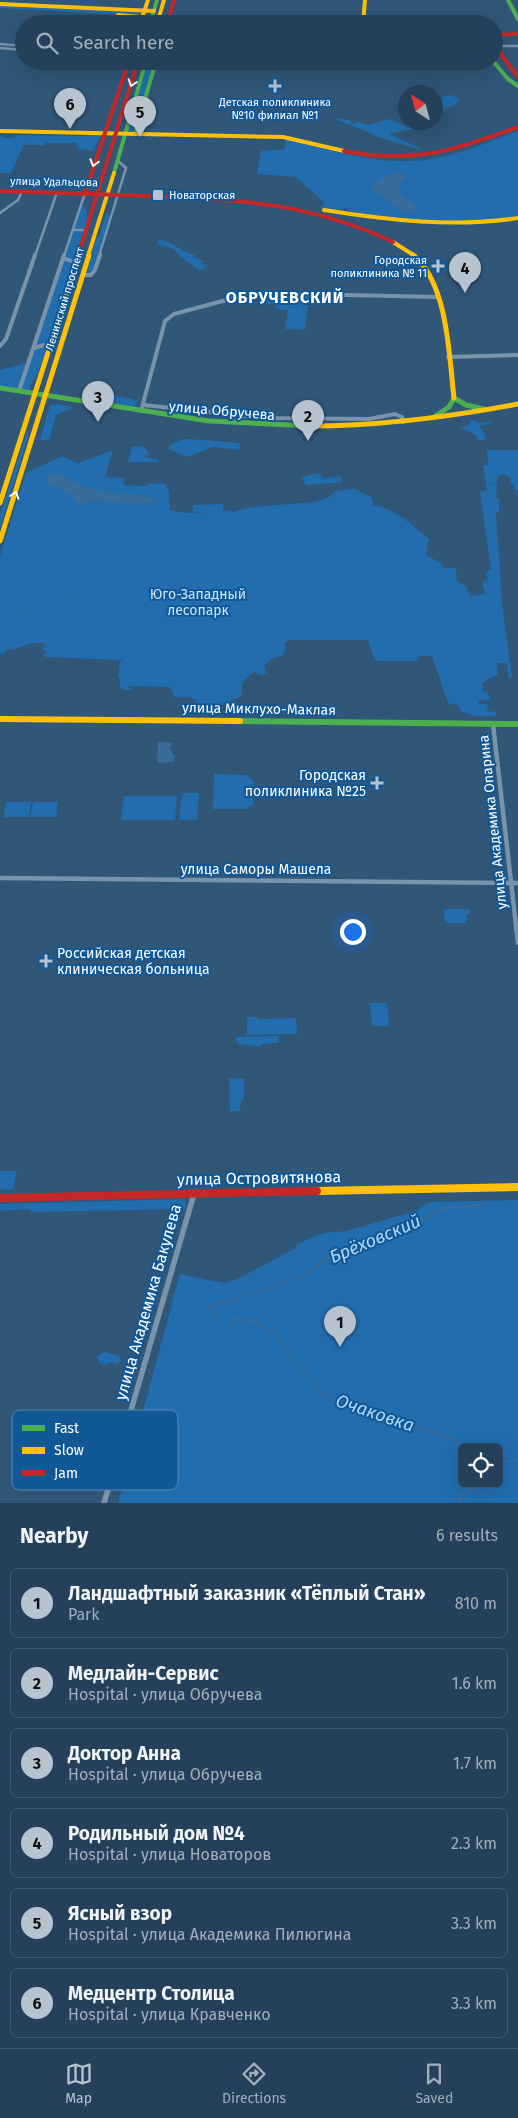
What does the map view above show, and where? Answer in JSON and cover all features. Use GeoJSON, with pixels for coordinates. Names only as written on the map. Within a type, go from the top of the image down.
{"type":"FeatureCollection","features":[{"type":"Feature","properties":{"kind":"main road"},"geometry":{"type":"LineString","coordinates":[[144,14],[148,0]]}},
{"type":"Feature","properties":{"kind":"main road"},"geometry":{"type":"LineString","coordinates":[[154,15],[157,0]]}},
{"type":"Feature","properties":{"kind":"main road"},"geometry":{"type":"LineString","coordinates":[[155,15],[164,0]]}},
{"type":"Feature","properties":{"kind":"main road"},"geometry":{"type":"LineString","coordinates":[[170,15],[174,0]]}},
{"type":"Feature","properties":{"kind":"main road"},"geometry":{"type":"LineString","coordinates":[[366,15],[367,0]]}},
{"type":"Feature","properties":{"kind":"main road"},"geometry":{"type":"LineString","coordinates":[[508,0],[518,19]]}},
{"type":"Feature","properties":{"kind":"main road"},"geometry":{"type":"LineString","coordinates":[[0,4],[144,14]]}},
{"type":"Feature","properties":{"kind":"main road"},"geometry":{"type":"LineString","coordinates":[[0,8],[144,14]]}},
{"type":"Feature","properties":{"kind":"main road"},"geometry":{"type":"LineString","coordinates":[[503,35],[517,34]]}},
{"type":"Feature","properties":{"kind":"main road"},"geometry":{"type":"LineString","coordinates":[[503,57],[518,77]]}},
{"type":"Feature","properties":{"kind":"main road"},"geometry":{"type":"LineString","coordinates":[[85,193],[97,152],[126,70]]}},
{"type":"Feature","properties":{"kind":"main road","name":"Ленинский проспект"},"geometry":{"type":"LineString","coordinates":[[0,503],[36,395],[135,70]]}},
{"type":"Feature","properties":{"kind":"main road","name":"Ленинский проспект"},"geometry":{"type":"LineString","coordinates":[[0,541],[83,275],[143,70]]}},
{"type":"Feature","properties":{"kind":"main road"},"geometry":{"type":"LineString","coordinates":[[135,134],[153,70]]}},
{"type":"Feature","properties":{"kind":"main road"},"geometry":{"type":"LineString","coordinates":[[500,70],[518,86]]}},
{"type":"Feature","properties":{"kind":"main road"},"geometry":{"type":"LineString","coordinates":[[114,108],[125,104]]}},
{"type":"Feature","properties":{"kind":"main road"},"geometry":{"type":"LineString","coordinates":[[0,131],[286,137],[372,156],[408,159],[439,154],[518,127]]}},
{"type":"Feature","properties":{"kind":"main road","name":"улица Удальцова"},"geometry":{"type":"LineString","coordinates":[[0,191],[231,198],[291,207]]}},
{"type":"Feature","properties":{"kind":"main road"},"geometry":{"type":"LineString","coordinates":[[291,207],[439,226],[494,224],[518,218]]}},
{"type":"Feature","properties":{"kind":"main road"},"geometry":{"type":"LineString","coordinates":[[291,207],[345,220],[374,232],[409,251],[427,268],[434,280],[439,297],[453,401],[441,414],[426,420]]}},
{"type":"Feature","properties":{"kind":"main road"},"geometry":{"type":"LineString","coordinates":[[345,220],[354,216],[365,217]]}},
{"type":"Feature","properties":{"kind":"main road"},"geometry":{"type":"LineString","coordinates":[[0,390],[36,395]]}},
{"type":"Feature","properties":{"kind":"main road"},"geometry":{"type":"LineString","coordinates":[[0,390],[19,391],[36,395]]}},
{"type":"Feature","properties":{"kind":"main road","name":"улица Обручева"},"geometry":{"type":"LineString","coordinates":[[36,395],[194,422],[275,427],[347,427],[451,420],[518,406]]}},
{"type":"Feature","properties":{"kind":"main road"},"geometry":{"type":"LineString","coordinates":[[453,401],[480,409],[495,409]]}},
{"type":"Feature","properties":{"kind":"main road","name":"улица Обручева"},"geometry":{"type":"LineString","coordinates":[[98,406],[142,408],[210,421],[275,427]]}},
{"type":"Feature","properties":{"kind":"main road","name":"улица Обручева"},"geometry":{"type":"LineString","coordinates":[[347,427],[426,420],[518,406]]}},
{"type":"Feature","properties":{"kind":"main road","name":"улица Миклухо-Маклая"},"geometry":{"type":"LineString","coordinates":[[0,719],[518,724]]}},
{"type":"Feature","properties":{"kind":"main road","name":"улица Островитянова"},"geometry":{"type":"LineString","coordinates":[[0,1198],[518,1187]]}},
{"type":"Feature","properties":{"kind":"street"},"geometry":{"type":"LineString","coordinates":[[0,44],[15,45]]}},
{"type":"Feature","properties":{"kind":"street"},"geometry":{"type":"LineString","coordinates":[[503,46],[518,46]]}},
{"type":"Feature","properties":{"kind":"street"},"geometry":{"type":"LineString","coordinates":[[0,48],[15,49]]}},
{"type":"Feature","properties":{"kind":"street"},"geometry":{"type":"LineString","coordinates":[[83,275],[91,275],[95,270],[120,194],[126,168],[117,160]]}},
{"type":"Feature","properties":{"kind":"street"},"geometry":{"type":"LineString","coordinates":[[0,213],[18,200],[22,191]]}},
{"type":"Feature","properties":{"kind":"street"},"geometry":{"type":"LineString","coordinates":[[0,346],[6,339],[57,192]]}},
{"type":"Feature","properties":{"kind":"street"},"geometry":{"type":"LineString","coordinates":[[19,391],[85,193]]}},
{"type":"Feature","properties":{"kind":"street"},"geometry":{"type":"LineString","coordinates":[[73,230],[87,230]]}},
{"type":"Feature","properties":{"kind":"street"},"geometry":{"type":"LineString","coordinates":[[64,258],[76,263]]}},
{"type":"Feature","properties":{"kind":"street"},"geometry":{"type":"LineString","coordinates":[[403,422],[402,417],[395,414],[387,417],[365,419],[291,420],[142,408],[161,334],[165,321],[169,317],[250,293],[411,298],[439,297]]}},
{"type":"Feature","properties":{"kind":"street"},"geometry":{"type":"LineString","coordinates":[[34,348],[52,343]]}},
{"type":"Feature","properties":{"kind":"street"},"geometry":{"type":"LineString","coordinates":[[448,357],[518,355]]}},
{"type":"Feature","properties":{"kind":"street","name":"улица Академика Опарина"},"geometry":{"type":"LineString","coordinates":[[493,724],[515,883],[518,943]]}},
{"type":"Feature","properties":{"kind":"street","name":"улица Саморы Машела"},"geometry":{"type":"LineString","coordinates":[[0,878],[515,883]]}},
{"type":"Feature","properties":{"kind":"street","name":"улица Академика Бакулева"},"geometry":{"type":"LineString","coordinates":[[131,1410],[194,1194]]}},
{"type":"Feature","properties":{"kind":"street","name":"улица Академика Бакулева"},"geometry":{"type":"LineString","coordinates":[[104,1503],[108,1490]]}},
{"type":"Feature","properties":{"kind":"green space"},"geometry":{"type":"Polygon","coordinates":[[[0,5],[139,12],[138,15],[121,15],[0,8],[0,5]]]}},
{"type":"Feature","properties":{"kind":"green space"},"geometry":{"type":"Polygon","coordinates":[[[145,70],[152,70],[134,131],[128,131],[145,70]]]}},
{"type":"Feature","properties":{"kind":"green space"},"geometry":{"type":"Polygon","coordinates":[[[451,95],[460,100],[456,104],[443,109],[443,97],[451,95]]]}},
{"type":"Feature","properties":{"kind":"green space"},"geometry":{"type":"Polygon","coordinates":[[[335,119],[352,121],[350,123],[352,124],[359,122],[368,125],[390,119],[398,122],[398,130],[408,130],[389,134],[422,149],[448,143],[421,150],[372,135],[335,119]]]}},
{"type":"Feature","properties":{"kind":"green space"},"geometry":{"type":"Polygon","coordinates":[[[518,131],[518,216],[497,221],[455,224],[434,223],[351,213],[347,208],[335,210],[320,208],[325,203],[296,177],[257,174],[261,151],[284,149],[286,140],[289,139],[359,156],[395,161],[413,161],[453,154],[518,131]]]}},
{"type":"Feature","properties":{"kind":"green space"},"geometry":{"type":"Polygon","coordinates":[[[101,134],[93,151],[78,149],[76,143],[26,145],[25,142],[11,173],[0,173],[0,135],[4,138],[14,138],[16,135],[84,136],[101,134]]]}},
{"type":"Feature","properties":{"kind":"green space"},"geometry":{"type":"Polygon","coordinates":[[[82,204],[86,209],[88,217],[38,373],[30,385],[31,388],[28,390],[0,387],[0,370],[30,362],[82,204]]]}},
{"type":"Feature","properties":{"kind":"green space"},"geometry":{"type":"Polygon","coordinates":[[[107,211],[110,217],[94,267],[90,273],[87,273],[96,238],[99,237],[107,211]]]}},
{"type":"Feature","properties":{"kind":"green space"},"geometry":{"type":"Polygon","coordinates":[[[158,240],[168,242],[185,252],[195,255],[194,257],[205,262],[201,264],[207,265],[202,268],[207,268],[199,270],[186,260],[183,260],[185,259],[179,256],[173,249],[157,244],[158,240]]]}},
{"type":"Feature","properties":{"kind":"green space"},"geometry":{"type":"Polygon","coordinates":[[[267,294],[309,295],[305,330],[285,329],[288,310],[276,309],[276,304],[266,304],[267,294]]]}},
{"type":"Feature","properties":{"kind":"green space"},"geometry":{"type":"Polygon","coordinates":[[[108,394],[139,401],[133,408],[99,402],[101,397],[108,394]]]}},
{"type":"Feature","properties":{"kind":"green space"},"geometry":{"type":"Polygon","coordinates":[[[54,404],[74,407],[56,415],[49,440],[40,440],[50,406],[54,404]]]}},
{"type":"Feature","properties":{"kind":"green space"},"geometry":{"type":"Polygon","coordinates":[[[474,420],[479,423],[490,421],[493,423],[480,426],[487,439],[478,441],[476,435],[460,427],[471,425],[468,421],[474,420]]]}},
{"type":"Feature","properties":{"kind":"green space"},"geometry":{"type":"Polygon","coordinates":[[[28,428],[28,438],[0,528],[0,514],[28,428]]]}},
{"type":"Feature","properties":{"kind":"green space"},"geometry":{"type":"Polygon","coordinates":[[[183,439],[240,443],[239,450],[213,447],[187,457],[168,449],[170,445],[183,439]]]}},
{"type":"Feature","properties":{"kind":"green space"},"geometry":{"type":"Polygon","coordinates":[[[143,446],[150,454],[145,456],[157,459],[160,462],[128,462],[132,447],[143,446]]]}},
{"type":"Feature","properties":{"kind":"green space","name":"Юго-Западный лесопарк"},"geometry":{"type":"Polygon","coordinates":[[[113,450],[105,477],[125,478],[123,485],[147,486],[148,483],[155,484],[155,487],[156,483],[166,484],[169,491],[170,510],[186,513],[210,512],[193,512],[193,505],[223,504],[223,511],[229,510],[233,512],[252,507],[315,502],[329,497],[335,491],[355,489],[372,498],[373,505],[396,514],[429,539],[426,555],[441,563],[444,568],[456,568],[457,581],[466,586],[470,596],[485,594],[482,582],[488,579],[486,572],[491,569],[480,492],[487,490],[483,465],[488,465],[487,450],[518,450],[518,490],[513,490],[515,487],[510,482],[511,478],[503,474],[498,475],[497,485],[488,483],[497,486],[496,498],[499,499],[499,512],[496,513],[502,603],[512,678],[509,679],[507,663],[497,663],[498,674],[482,683],[483,692],[488,693],[491,700],[479,700],[479,704],[487,704],[488,711],[496,712],[496,715],[469,715],[461,712],[459,706],[448,703],[432,656],[420,656],[416,661],[378,661],[374,659],[368,640],[288,640],[284,645],[286,647],[282,656],[271,659],[264,666],[267,673],[261,675],[254,672],[242,683],[242,696],[206,711],[197,711],[196,700],[190,697],[174,697],[173,690],[169,687],[127,686],[133,690],[124,690],[120,687],[120,679],[118,677],[120,662],[123,660],[45,657],[43,655],[48,651],[41,650],[45,645],[44,643],[32,643],[13,650],[6,649],[5,653],[0,654],[0,556],[26,473],[62,456],[78,463],[113,450]]]}},
{"type":"Feature","properties":{"kind":"green space"},"geometry":{"type":"Polygon","coordinates":[[[318,473],[323,477],[322,479],[340,476],[343,482],[306,485],[301,477],[318,473]]]}},
{"type":"Feature","properties":{"kind":"green space"},"geometry":{"type":"Polygon","coordinates":[[[214,774],[247,775],[253,781],[253,805],[245,809],[213,809],[214,774]]]}},
{"type":"Feature","properties":{"kind":"green space"},"geometry":{"type":"Polygon","coordinates":[[[182,793],[199,793],[197,820],[179,820],[182,793]]]}},
{"type":"Feature","properties":{"kind":"green space"},"geometry":{"type":"Polygon","coordinates":[[[124,796],[177,796],[175,820],[121,820],[124,796]]]}},
{"type":"Feature","properties":{"kind":"green space"},"geometry":{"type":"Polygon","coordinates":[[[6,802],[31,802],[29,817],[4,817],[6,802]]]}},
{"type":"Feature","properties":{"kind":"green space"},"geometry":{"type":"Polygon","coordinates":[[[33,802],[58,802],[56,817],[30,817],[33,802]]]}},
{"type":"Feature","properties":{"kind":"green space"},"geometry":{"type":"Polygon","coordinates":[[[444,909],[469,909],[470,914],[466,914],[467,923],[445,923],[444,909]]]}},
{"type":"Feature","properties":{"kind":"green space"},"geometry":{"type":"Polygon","coordinates":[[[370,1003],[387,1003],[389,1026],[372,1026],[370,1003]]]}},
{"type":"Feature","properties":{"kind":"green space"},"geometry":{"type":"Polygon","coordinates":[[[247,1017],[257,1017],[258,1019],[296,1018],[297,1034],[247,1035],[247,1017]]]}},
{"type":"Feature","properties":{"kind":"green space"},"geometry":{"type":"Polygon","coordinates":[[[279,1036],[279,1043],[261,1044],[261,1047],[239,1044],[236,1041],[236,1037],[279,1036]]]}},
{"type":"Feature","properties":{"kind":"green space"},"geometry":{"type":"Polygon","coordinates":[[[229,1078],[244,1079],[244,1099],[241,1100],[240,1111],[230,1111],[229,1078]]]}},
{"type":"Feature","properties":{"kind":"green space"},"geometry":{"type":"Polygon","coordinates":[[[0,1171],[17,1171],[13,1189],[0,1190],[0,1171]]]}},
{"type":"Feature","properties":{"kind":"green space"},"geometry":{"type":"Polygon","coordinates":[[[185,1199],[185,1209],[31,1212],[30,1209],[0,1211],[0,1204],[185,1199]]]}},
{"type":"Feature","properties":{"kind":"green space"},"geometry":{"type":"Polygon","coordinates":[[[518,1200],[518,1503],[118,1503],[122,1490],[178,1490],[178,1410],[143,1410],[180,1274],[225,1283],[237,1279],[296,1248],[297,1244],[323,1233],[347,1231],[418,1210],[429,1202],[518,1200]]]}},
{"type":"Feature","properties":{"kind":"green space"},"geometry":{"type":"Polygon","coordinates":[[[105,1352],[119,1356],[121,1361],[117,1364],[111,1362],[104,1365],[99,1363],[97,1356],[105,1352]]]}},
{"type":"Feature","properties":{"kind":"shaded area"},"geometry":{"type":"Polygon","coordinates":[[[398,173],[407,175],[399,184],[401,188],[398,193],[416,206],[417,211],[405,212],[370,188],[384,176],[398,173]]]}},
{"type":"Feature","properties":{"kind":"shaded area"},"geometry":{"type":"Polygon","coordinates":[[[57,473],[79,485],[101,492],[140,495],[158,500],[136,504],[92,499],[85,504],[79,505],[70,494],[47,482],[47,476],[57,473]]]}},
{"type":"Feature","properties":{"kind":"shaded area"},"geometry":{"type":"Polygon","coordinates":[[[158,742],[172,743],[169,749],[175,756],[173,762],[157,763],[158,742]]]}},
{"type":"Feature","properties":{"kind":"waterway"},"geometry":{"type":"LineString","coordinates":[[80,507],[76,512],[72,532],[57,552],[60,575],[78,605],[90,616],[132,637],[147,652],[166,666],[186,671],[212,683]]}},
{"type":"Feature","properties":{"kind":"waterway"},"geometry":{"type":"LineString","coordinates":[[9,618],[55,603],[70,593]]}},
{"type":"Feature","properties":{"kind":"waterway","name":"Брёховский"},"geometry":{"type":"LineString","coordinates":[[211,1306],[282,1284],[307,1273],[328,1258],[384,1240],[438,1211],[448,1208],[487,1204]]}},
{"type":"Feature","properties":{"kind":"waterway","name":"Очаковка"},"geometry":{"type":"LineString","coordinates":[[209,1305],[220,1322]]}},
{"type":"Feature","properties":{"kind":"waterway","name":"Очаковка"},"geometry":{"type":"LineString","coordinates":[[228,1326],[235,1319],[252,1321],[266,1328],[287,1348],[315,1386],[332,1399],[453,1439],[458,1443]]}},
{"type":"Feature","properties":{"kind":"waterway","name":"Очаковка"},"geometry":{"type":"LineString","coordinates":[[503,1462],[518,1460]]}},
{"type":"Feature","properties":{"kind":"waterway"},"geometry":{"type":"LineString","coordinates":[[459,1503],[459,1496],[476,1488]]}},
{"type":"Feature","properties":{"kind":"traffic: fast"},"geometry":{"type":"LineString","coordinates":[[153,15],[157,0]]}},
{"type":"Feature","properties":{"kind":"traffic: fast"},"geometry":{"type":"LineString","coordinates":[[508,0],[518,19]]}},
{"type":"Feature","properties":{"kind":"traffic: fast"},"geometry":{"type":"LineString","coordinates":[[114,173],[143,70]]}},
{"type":"Feature","properties":{"kind":"traffic: fast"},"geometry":{"type":"LineString","coordinates":[[135,134],[153,70]]}},
{"type":"Feature","properties":{"kind":"traffic: fast"},"geometry":{"type":"LineString","coordinates":[[500,70],[508,79],[518,86]]}},
{"type":"Feature","properties":{"kind":"traffic: fast"},"geometry":{"type":"LineString","coordinates":[[0,388],[209,421],[310,426]]}},
{"type":"Feature","properties":{"kind":"traffic: fast"},"geometry":{"type":"LineString","coordinates":[[454,398],[466,405],[484,409]]}},
{"type":"Feature","properties":{"kind":"traffic: fast"},"geometry":{"type":"LineString","coordinates":[[434,417],[449,407],[454,398]]}},
{"type":"Feature","properties":{"kind":"traffic: fast"},"geometry":{"type":"LineString","coordinates":[[240,721],[518,724]]}},
{"type":"Feature","properties":{"kind":"traffic: slow"},"geometry":{"type":"LineString","coordinates":[[143,15],[148,0]]}},
{"type":"Feature","properties":{"kind":"traffic: slow"},"geometry":{"type":"LineString","coordinates":[[160,15],[164,0]]}},
{"type":"Feature","properties":{"kind":"traffic: slow"},"geometry":{"type":"LineString","coordinates":[[364,15],[365,0]]}},
{"type":"Feature","properties":{"kind":"traffic: slow"},"geometry":{"type":"LineString","coordinates":[[0,4],[154,11]]}},
{"type":"Feature","properties":{"kind":"traffic: slow"},"geometry":{"type":"LineString","coordinates":[[0,131],[283,137],[344,151]]}},
{"type":"Feature","properties":{"kind":"traffic: slow"},"geometry":{"type":"LineString","coordinates":[[0,541],[114,173]]}},
{"type":"Feature","properties":{"kind":"traffic: slow"},"geometry":{"type":"LineString","coordinates":[[324,210],[421,223],[445,224],[469,224],[518,218]]}},
{"type":"Feature","properties":{"kind":"traffic: slow"},"geometry":{"type":"LineString","coordinates":[[393,242],[419,259],[432,277],[445,329],[454,398]]}},
{"type":"Feature","properties":{"kind":"traffic: slow"},"geometry":{"type":"LineString","coordinates":[[0,503],[68,290]]}},
{"type":"Feature","properties":{"kind":"traffic: slow"},"geometry":{"type":"LineString","coordinates":[[310,426],[414,421],[518,404]]}},
{"type":"Feature","properties":{"kind":"traffic: slow"},"geometry":{"type":"LineString","coordinates":[[0,719],[240,721]]}},
{"type":"Feature","properties":{"kind":"traffic: slow"},"geometry":{"type":"LineString","coordinates":[[317,1191],[518,1187]]}},
{"type":"Feature","properties":{"kind":"traffic: jam"},"geometry":{"type":"LineString","coordinates":[[170,15],[174,0]]}},
{"type":"Feature","properties":{"kind":"traffic: jam"},"geometry":{"type":"LineString","coordinates":[[503,35],[518,34]]}},
{"type":"Feature","properties":{"kind":"traffic: jam"},"geometry":{"type":"LineString","coordinates":[[503,57],[518,77]]}},
{"type":"Feature","properties":{"kind":"traffic: jam"},"geometry":{"type":"LineString","coordinates":[[85,193],[126,70]]}},
{"type":"Feature","properties":{"kind":"traffic: jam"},"geometry":{"type":"LineString","coordinates":[[68,290],[135,70]]}},
{"type":"Feature","properties":{"kind":"traffic: jam"},"geometry":{"type":"LineString","coordinates":[[344,151],[368,156],[412,157],[453,149],[518,127]]}},
{"type":"Feature","properties":{"kind":"traffic: jam"},"geometry":{"type":"LineString","coordinates":[[0,191],[211,199],[274,205],[305,210],[335,218],[365,228],[393,242]]}},
{"type":"Feature","properties":{"kind":"traffic: jam"},"geometry":{"type":"LineString","coordinates":[[0,1198],[317,1191]]}},
{"type":"Feature","properties":{"kind":"place","name":"Детская поликлиника №10 филиал №1"},"geometry":{"type":"Point","coordinates":[275,86]}},
{"type":"Feature","properties":{"kind":"place","name":"Медцентр Столица"},"geometry":{"type":"Point","coordinates":[70,129]}},
{"type":"Feature","properties":{"kind":"place","name":"Ясный взор"},"geometry":{"type":"Point","coordinates":[140,137]}},
{"type":"Feature","properties":{"kind":"place","name":"Новаторская"},"geometry":{"type":"Point","coordinates":[158,195]}},
{"type":"Feature","properties":{"kind":"place","name":"Городская поликлиника № 11"},"geometry":{"type":"Point","coordinates":[438,266]}},
{"type":"Feature","properties":{"kind":"place","name":"Родильный дом №4"},"geometry":{"type":"Point","coordinates":[465,293]}},
{"type":"Feature","properties":{"kind":"place","name":"Доктор Анна"},"geometry":{"type":"Point","coordinates":[98,422]}},
{"type":"Feature","properties":{"kind":"place","name":"Медлайн-Сервис"},"geometry":{"type":"Point","coordinates":[308,441]}},
{"type":"Feature","properties":{"kind":"place","name":"Городская поликлиника №25"},"geometry":{"type":"Point","coordinates":[377,783]}},
{"type":"Feature","properties":{"kind":"place","name":"Российская детская клиническая больница"},"geometry":{"type":"Point","coordinates":[46,961]}},
{"type":"Feature","properties":{"kind":"place","name":"Ландшафтный заказник «Тёплый Стан»"},"geometry":{"type":"Point","coordinates":[340,1347]}},
{"type":"Feature","properties":{"kind":"district","name":"ОБРУЧЕВСКИЙ"},"geometry":{"type":"Point","coordinates":[285,297]}}]}
